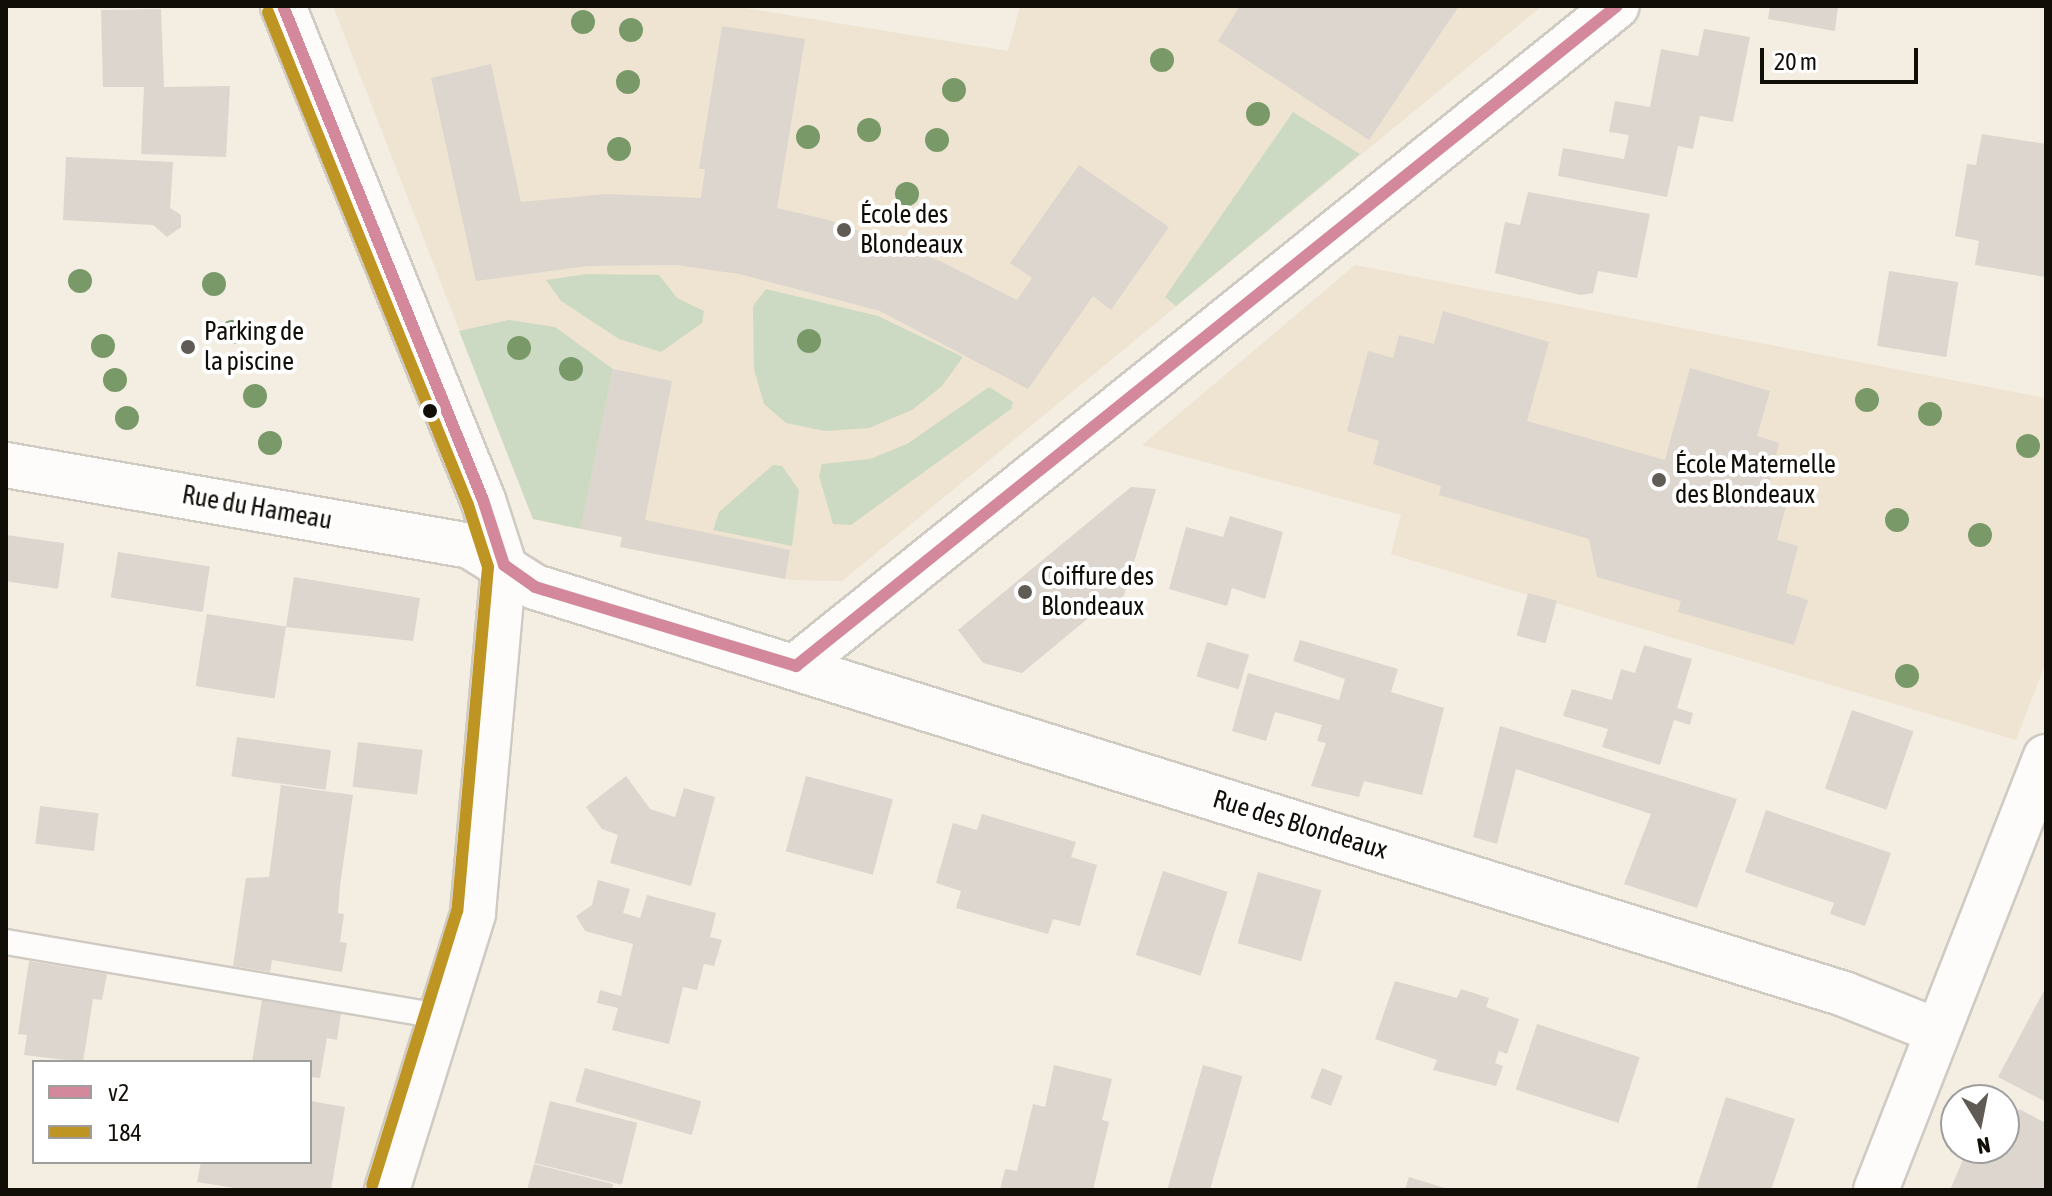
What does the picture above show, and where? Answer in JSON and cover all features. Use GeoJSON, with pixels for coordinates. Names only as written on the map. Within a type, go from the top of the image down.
{"type":"FeatureCollection","features":[{"type":"Feature","properties":{"kind":"street"},"geometry":{"type":"LineString","coordinates":[[283,6],[473,473],[504,565],[473,914],[387,1190]]}},
{"type":"Feature","properties":{"kind":"street"},"geometry":{"type":"LineString","coordinates":[[796,666],[1617,6]]}},
{"type":"Feature","properties":{"kind":"street","name":"Rue du Hameau"},"geometry":{"type":"LineString","coordinates":[[6,465],[470,546],[504,565]]}},
{"type":"Feature","properties":{"kind":"street","name":"Rue des Blondeaux"},"geometry":{"type":"LineString","coordinates":[[504,565],[535,587],[1844,994],[1937,1031]]}},
{"type":"Feature","properties":{"kind":"street"},"geometry":{"type":"LineString","coordinates":[[1876,1190],[2046,757]]}},
{"type":"Feature","properties":{"kind":"lane"},"geometry":{"type":"LineString","coordinates":[[6,942],[441,1016]]}},
{"type":"Feature","properties":{"kind":"shaded area","name":"École des Blondeaux"},"geometry":{"type":"Polygon","coordinates":[[[333,6],[733,6],[1008,51],[1020,6],[1542,6],[842,581],[792,580],[620,547],[622,537],[533,519],[333,6]]]}},
{"type":"Feature","properties":{"kind":"shaded area","name":"École Maternelle des Blondeaux"},"geometry":{"type":"Polygon","coordinates":[[[1355,265],[2046,398],[2046,662],[2016,740],[1391,554],[1401,515],[1142,445],[1355,265]]]}},
{"type":"Feature","properties":{"kind":"green space"},"geometry":{"type":"Polygon","coordinates":[[[1293,112],[1360,154],[1176,306],[1165,297],[1293,112]]]}},
{"type":"Feature","properties":{"kind":"green space"},"geometry":{"type":"Polygon","coordinates":[[[587,274],[659,275],[677,298],[704,311],[702,323],[661,352],[619,339],[561,301],[546,280],[587,274]]]}},
{"type":"Feature","properties":{"kind":"green space"},"geometry":{"type":"Polygon","coordinates":[[[766,289],[878,316],[963,357],[942,386],[912,410],[869,428],[825,431],[786,423],[764,404],[754,369],[753,306],[766,289]]]}},
{"type":"Feature","properties":{"kind":"green space"},"geometry":{"type":"Polygon","coordinates":[[[509,320],[555,327],[613,369],[581,529],[533,519],[459,331],[509,320]]]}},
{"type":"Feature","properties":{"kind":"green space"},"geometry":{"type":"Polygon","coordinates":[[[989,387],[1013,402],[1011,409],[851,525],[833,524],[819,476],[822,464],[870,459],[907,444],[989,387]]]}},
{"type":"Feature","properties":{"kind":"green space"},"geometry":{"type":"Polygon","coordinates":[[[773,465],[782,466],[799,490],[792,546],[713,530],[719,512],[773,465]]]}},
{"type":"Feature","properties":{"kind":"building"},"geometry":{"type":"Polygon","coordinates":[[[1240,6],[1459,6],[1369,140],[1218,41],[1240,6]]]}},
{"type":"Feature","properties":{"kind":"building"},"geometry":{"type":"Polygon","coordinates":[[[1770,6],[1838,6],[1835,31],[1768,19],[1770,6]]]}},
{"type":"Feature","properties":{"kind":"building"},"geometry":{"type":"Polygon","coordinates":[[[161,9],[164,87],[230,86],[226,157],[141,154],[144,87],[103,87],[101,10],[161,9]]]}},
{"type":"Feature","properties":{"kind":"building"},"geometry":{"type":"Polygon","coordinates":[[[722,26],[805,39],[777,208],[829,220],[940,261],[1017,300],[1032,278],[1010,263],[1079,165],[1169,227],[1111,310],[1093,296],[1028,389],[880,311],[739,274],[676,265],[587,266],[476,281],[431,78],[491,64],[521,202],[606,194],[701,198],[705,169],[699,169],[722,26]]]}},
{"type":"Feature","properties":{"kind":"building"},"geometry":{"type":"Polygon","coordinates":[[[1704,29],[1750,37],[1733,122],[1700,116],[1693,149],[1678,146],[1667,197],[1558,176],[1563,148],[1624,159],[1629,135],[1609,132],[1615,101],[1650,107],[1661,49],[1698,56],[1704,29]]]}},
{"type":"Feature","properties":{"kind":"building"},"geometry":{"type":"Polygon","coordinates":[[[1982,134],[2046,144],[2046,277],[1975,265],[1979,241],[1955,236],[1967,164],[1976,165],[1982,134]]]}},
{"type":"Feature","properties":{"kind":"building"},"geometry":{"type":"Polygon","coordinates":[[[66,157],[173,162],[170,208],[181,215],[181,227],[167,237],[153,225],[63,220],[66,157]]]}},
{"type":"Feature","properties":{"kind":"building"},"geometry":{"type":"Polygon","coordinates":[[[1528,192],[1650,214],[1637,278],[1598,271],[1593,293],[1580,295],[1495,273],[1505,222],[1520,225],[1528,192]]]}},
{"type":"Feature","properties":{"kind":"building"},"geometry":{"type":"Polygon","coordinates":[[[1889,271],[1958,282],[1946,357],[1877,346],[1889,271]]]}},
{"type":"Feature","properties":{"kind":"building"},"geometry":{"type":"Polygon","coordinates":[[[1443,311],[1549,342],[1527,421],[1665,460],[1690,368],[1770,391],[1757,436],[1779,443],[1768,488],[1789,495],[1777,540],[1798,546],[1786,593],[1808,600],[1794,645],[1678,612],[1681,601],[1597,577],[1589,539],[1439,495],[1441,486],[1373,464],[1379,441],[1347,431],[1368,351],[1393,358],[1399,335],[1434,344],[1443,311]]]}},
{"type":"Feature","properties":{"kind":"building"},"geometry":{"type":"Polygon","coordinates":[[[613,369],[672,381],[645,520],[790,550],[785,579],[620,547],[622,537],[581,529],[613,369]]]}},
{"type":"Feature","properties":{"kind":"building"},"geometry":{"type":"Polygon","coordinates":[[[1131,487],[1156,489],[1121,605],[1109,601],[1022,673],[983,663],[958,630],[1131,487]]]}},
{"type":"Feature","properties":{"kind":"building"},"geometry":{"type":"Polygon","coordinates":[[[1230,516],[1283,532],[1265,599],[1232,588],[1227,606],[1169,589],[1186,527],[1223,537],[1230,516]]]}},
{"type":"Feature","properties":{"kind":"building"},"geometry":{"type":"Polygon","coordinates":[[[6,535],[64,543],[58,589],[6,581],[6,535]]]}},
{"type":"Feature","properties":{"kind":"building"},"geometry":{"type":"Polygon","coordinates":[[[118,552],[210,567],[203,612],[111,597],[118,552]]]}},
{"type":"Feature","properties":{"kind":"building"},"geometry":{"type":"Polygon","coordinates":[[[294,577],[420,598],[413,641],[286,627],[294,577]]]}},
{"type":"Feature","properties":{"kind":"building"},"geometry":{"type":"Polygon","coordinates":[[[1528,593],[1557,601],[1546,643],[1517,636],[1528,593]]]}},
{"type":"Feature","properties":{"kind":"building"},"geometry":{"type":"Polygon","coordinates":[[[207,614],[286,627],[275,699],[196,686],[207,614]]]}},
{"type":"Feature","properties":{"kind":"building"},"geometry":{"type":"Polygon","coordinates":[[[1300,640],[1398,669],[1391,692],[1444,708],[1422,795],[1364,781],[1359,797],[1311,786],[1326,743],[1317,741],[1322,725],[1275,712],[1266,741],[1232,731],[1248,673],[1339,700],[1345,679],[1293,661],[1300,640]]]}},
{"type":"Feature","properties":{"kind":"building"},"geometry":{"type":"Polygon","coordinates":[[[1207,642],[1249,655],[1239,689],[1196,676],[1207,642]]]}},
{"type":"Feature","properties":{"kind":"building"},"geometry":{"type":"Polygon","coordinates":[[[1644,645],[1692,659],[1677,708],[1693,713],[1690,725],[1674,720],[1660,765],[1602,747],[1608,729],[1563,716],[1572,689],[1612,700],[1621,669],[1635,673],[1644,645]]]}},
{"type":"Feature","properties":{"kind":"building"},"geometry":{"type":"Polygon","coordinates":[[[1852,710],[1913,731],[1886,810],[1825,788],[1852,710]]]}},
{"type":"Feature","properties":{"kind":"building"},"geometry":{"type":"Polygon","coordinates":[[[1500,726],[1737,799],[1697,908],[1624,884],[1651,814],[1516,769],[1497,844],[1473,837],[1500,726]]]}},
{"type":"Feature","properties":{"kind":"building"},"geometry":{"type":"Polygon","coordinates":[[[237,737],[331,750],[326,790],[231,777],[237,737]]]}},
{"type":"Feature","properties":{"kind":"building"},"geometry":{"type":"Polygon","coordinates":[[[358,742],[423,750],[417,795],[353,787],[358,742]]]}},
{"type":"Feature","properties":{"kind":"building"},"geometry":{"type":"Polygon","coordinates":[[[626,776],[650,809],[675,817],[684,788],[715,797],[691,886],[610,863],[618,835],[602,829],[586,807],[626,776]]]}},
{"type":"Feature","properties":{"kind":"building"},"geometry":{"type":"Polygon","coordinates":[[[806,776],[893,799],[873,875],[786,851],[806,776]]]}},
{"type":"Feature","properties":{"kind":"building"},"geometry":{"type":"Polygon","coordinates":[[[281,785],[353,795],[338,913],[344,914],[340,942],[347,943],[342,972],[272,960],[270,972],[233,966],[246,878],[269,877],[281,785]]]}},
{"type":"Feature","properties":{"kind":"building"},"geometry":{"type":"Polygon","coordinates":[[[40,806],[99,813],[94,851],[35,844],[40,806]]]}},
{"type":"Feature","properties":{"kind":"building"},"geometry":{"type":"Polygon","coordinates":[[[1766,810],[1891,853],[1865,926],[1830,914],[1834,903],[1745,872],[1766,810]]]}},
{"type":"Feature","properties":{"kind":"building"},"geometry":{"type":"Polygon","coordinates":[[[982,814],[1076,842],[1071,857],[1097,865],[1080,926],[1053,919],[1048,934],[956,908],[961,891],[936,883],[953,823],[977,830],[982,814]]]}},
{"type":"Feature","properties":{"kind":"building"},"geometry":{"type":"Polygon","coordinates":[[[1163,871],[1228,892],[1200,976],[1136,955],[1163,871]]]}},
{"type":"Feature","properties":{"kind":"building"},"geometry":{"type":"Polygon","coordinates":[[[1258,872],[1321,890],[1301,961],[1238,943],[1258,872]]]}},
{"type":"Feature","properties":{"kind":"building"},"geometry":{"type":"Polygon","coordinates":[[[598,880],[630,889],[623,913],[640,918],[647,895],[716,913],[710,937],[722,940],[714,966],[704,964],[697,990],[683,987],[669,1044],[612,1030],[618,1008],[597,1003],[600,990],[621,996],[633,944],[585,931],[576,916],[592,905],[598,880]]]}},
{"type":"Feature","properties":{"kind":"building"},"geometry":{"type":"Polygon","coordinates":[[[29,961],[107,974],[102,1000],[93,999],[83,1060],[24,1055],[27,1035],[18,1034],[29,961]]]}},
{"type":"Feature","properties":{"kind":"building"},"geometry":{"type":"Polygon","coordinates":[[[1395,981],[1457,998],[1461,989],[1489,998],[1486,1007],[1519,1019],[1507,1054],[1499,1051],[1495,1063],[1503,1066],[1496,1086],[1433,1070],[1437,1060],[1375,1039],[1395,981]]]}},
{"type":"Feature","properties":{"kind":"building"},"geometry":{"type":"Polygon","coordinates":[[[2046,987],[2046,1102],[2020,1088],[2020,1084],[2011,1084],[1998,1077],[2046,987]]]}},
{"type":"Feature","properties":{"kind":"building"},"geometry":{"type":"Polygon","coordinates":[[[262,1000],[341,1013],[337,1040],[327,1038],[320,1078],[312,1077],[312,1060],[252,1060],[262,1000]]]}},
{"type":"Feature","properties":{"kind":"building"},"geometry":{"type":"Polygon","coordinates":[[[1537,1024],[1640,1057],[1618,1123],[1516,1090],[1537,1024]]]}},
{"type":"Feature","properties":{"kind":"building"},"geometry":{"type":"Polygon","coordinates":[[[1054,1065],[1112,1079],[1102,1120],[1109,1122],[1093,1190],[1000,1190],[1005,1169],[1017,1171],[1033,1104],[1045,1107],[1054,1065]]]}},
{"type":"Feature","properties":{"kind":"building"},"geometry":{"type":"Polygon","coordinates":[[[1203,1065],[1242,1076],[1210,1190],[1167,1190],[1203,1065]]]}},
{"type":"Feature","properties":{"kind":"building"},"geometry":{"type":"Polygon","coordinates":[[[585,1068],[701,1101],[692,1135],[575,1102],[585,1068]]]}},
{"type":"Feature","properties":{"kind":"building"},"geometry":{"type":"Polygon","coordinates":[[[1322,1068],[1343,1076],[1331,1106],[1311,1098],[1322,1068]]]}},
{"type":"Feature","properties":{"kind":"building"},"geometry":{"type":"Polygon","coordinates":[[[1726,1097],[1795,1119],[1771,1190],[1696,1190],[1726,1097]]]}},
{"type":"Feature","properties":{"kind":"building"},"geometry":{"type":"Polygon","coordinates":[[[312,1101],[345,1107],[331,1190],[247,1190],[197,1182],[201,1164],[312,1164],[312,1101]]]}},
{"type":"Feature","properties":{"kind":"building"},"geometry":{"type":"Polygon","coordinates":[[[550,1101],[637,1123],[622,1185],[535,1163],[550,1101]]]}},
{"type":"Feature","properties":{"kind":"building"},"geometry":{"type":"Polygon","coordinates":[[[2020,1110],[2046,1123],[2046,1190],[1950,1190],[1961,1164],[2020,1164],[2020,1110]]]}},
{"type":"Feature","properties":{"kind":"building"},"geometry":{"type":"Polygon","coordinates":[[[534,1164],[613,1184],[612,1190],[527,1190],[534,1164]]]}},
{"type":"Feature","properties":{"kind":"building"},"geometry":{"type":"Polygon","coordinates":[[[1409,1177],[1448,1189],[1448,1190],[1405,1190],[1409,1177]]]}},
{"type":"Feature","properties":{"kind":"transit line","name":"v2"},"geometry":{"type":"LineString","coordinates":[[283,6],[483,500],[504,565]]}},
{"type":"Feature","properties":{"kind":"transit line","name":"v2"},"geometry":{"type":"LineString","coordinates":[[796,666],[1617,6]]}},
{"type":"Feature","properties":{"kind":"transit line","name":"184"},"geometry":{"type":"LineString","coordinates":[[268,12],[468,505],[488,567],[457,911],[372,1185]]}},
{"type":"Feature","properties":{"kind":"transit line","name":"v2"},"geometry":{"type":"LineString","coordinates":[[504,565],[535,587],[796,666]]}},
{"type":"Feature","properties":{"kind":"place","name":"École des Blondeaux"},"geometry":{"type":"Point","coordinates":[844,230]}},
{"type":"Feature","properties":{"kind":"place","name":"Parking de la piscine"},"geometry":{"type":"Point","coordinates":[188,347]}},
{"type":"Feature","properties":{"kind":"place","name":"École Maternelle des Blondeaux"},"geometry":{"type":"Point","coordinates":[1659,480]}},
{"type":"Feature","properties":{"kind":"place","name":"Coiffure des Blondeaux"},"geometry":{"type":"Point","coordinates":[1025,592]}}]}
